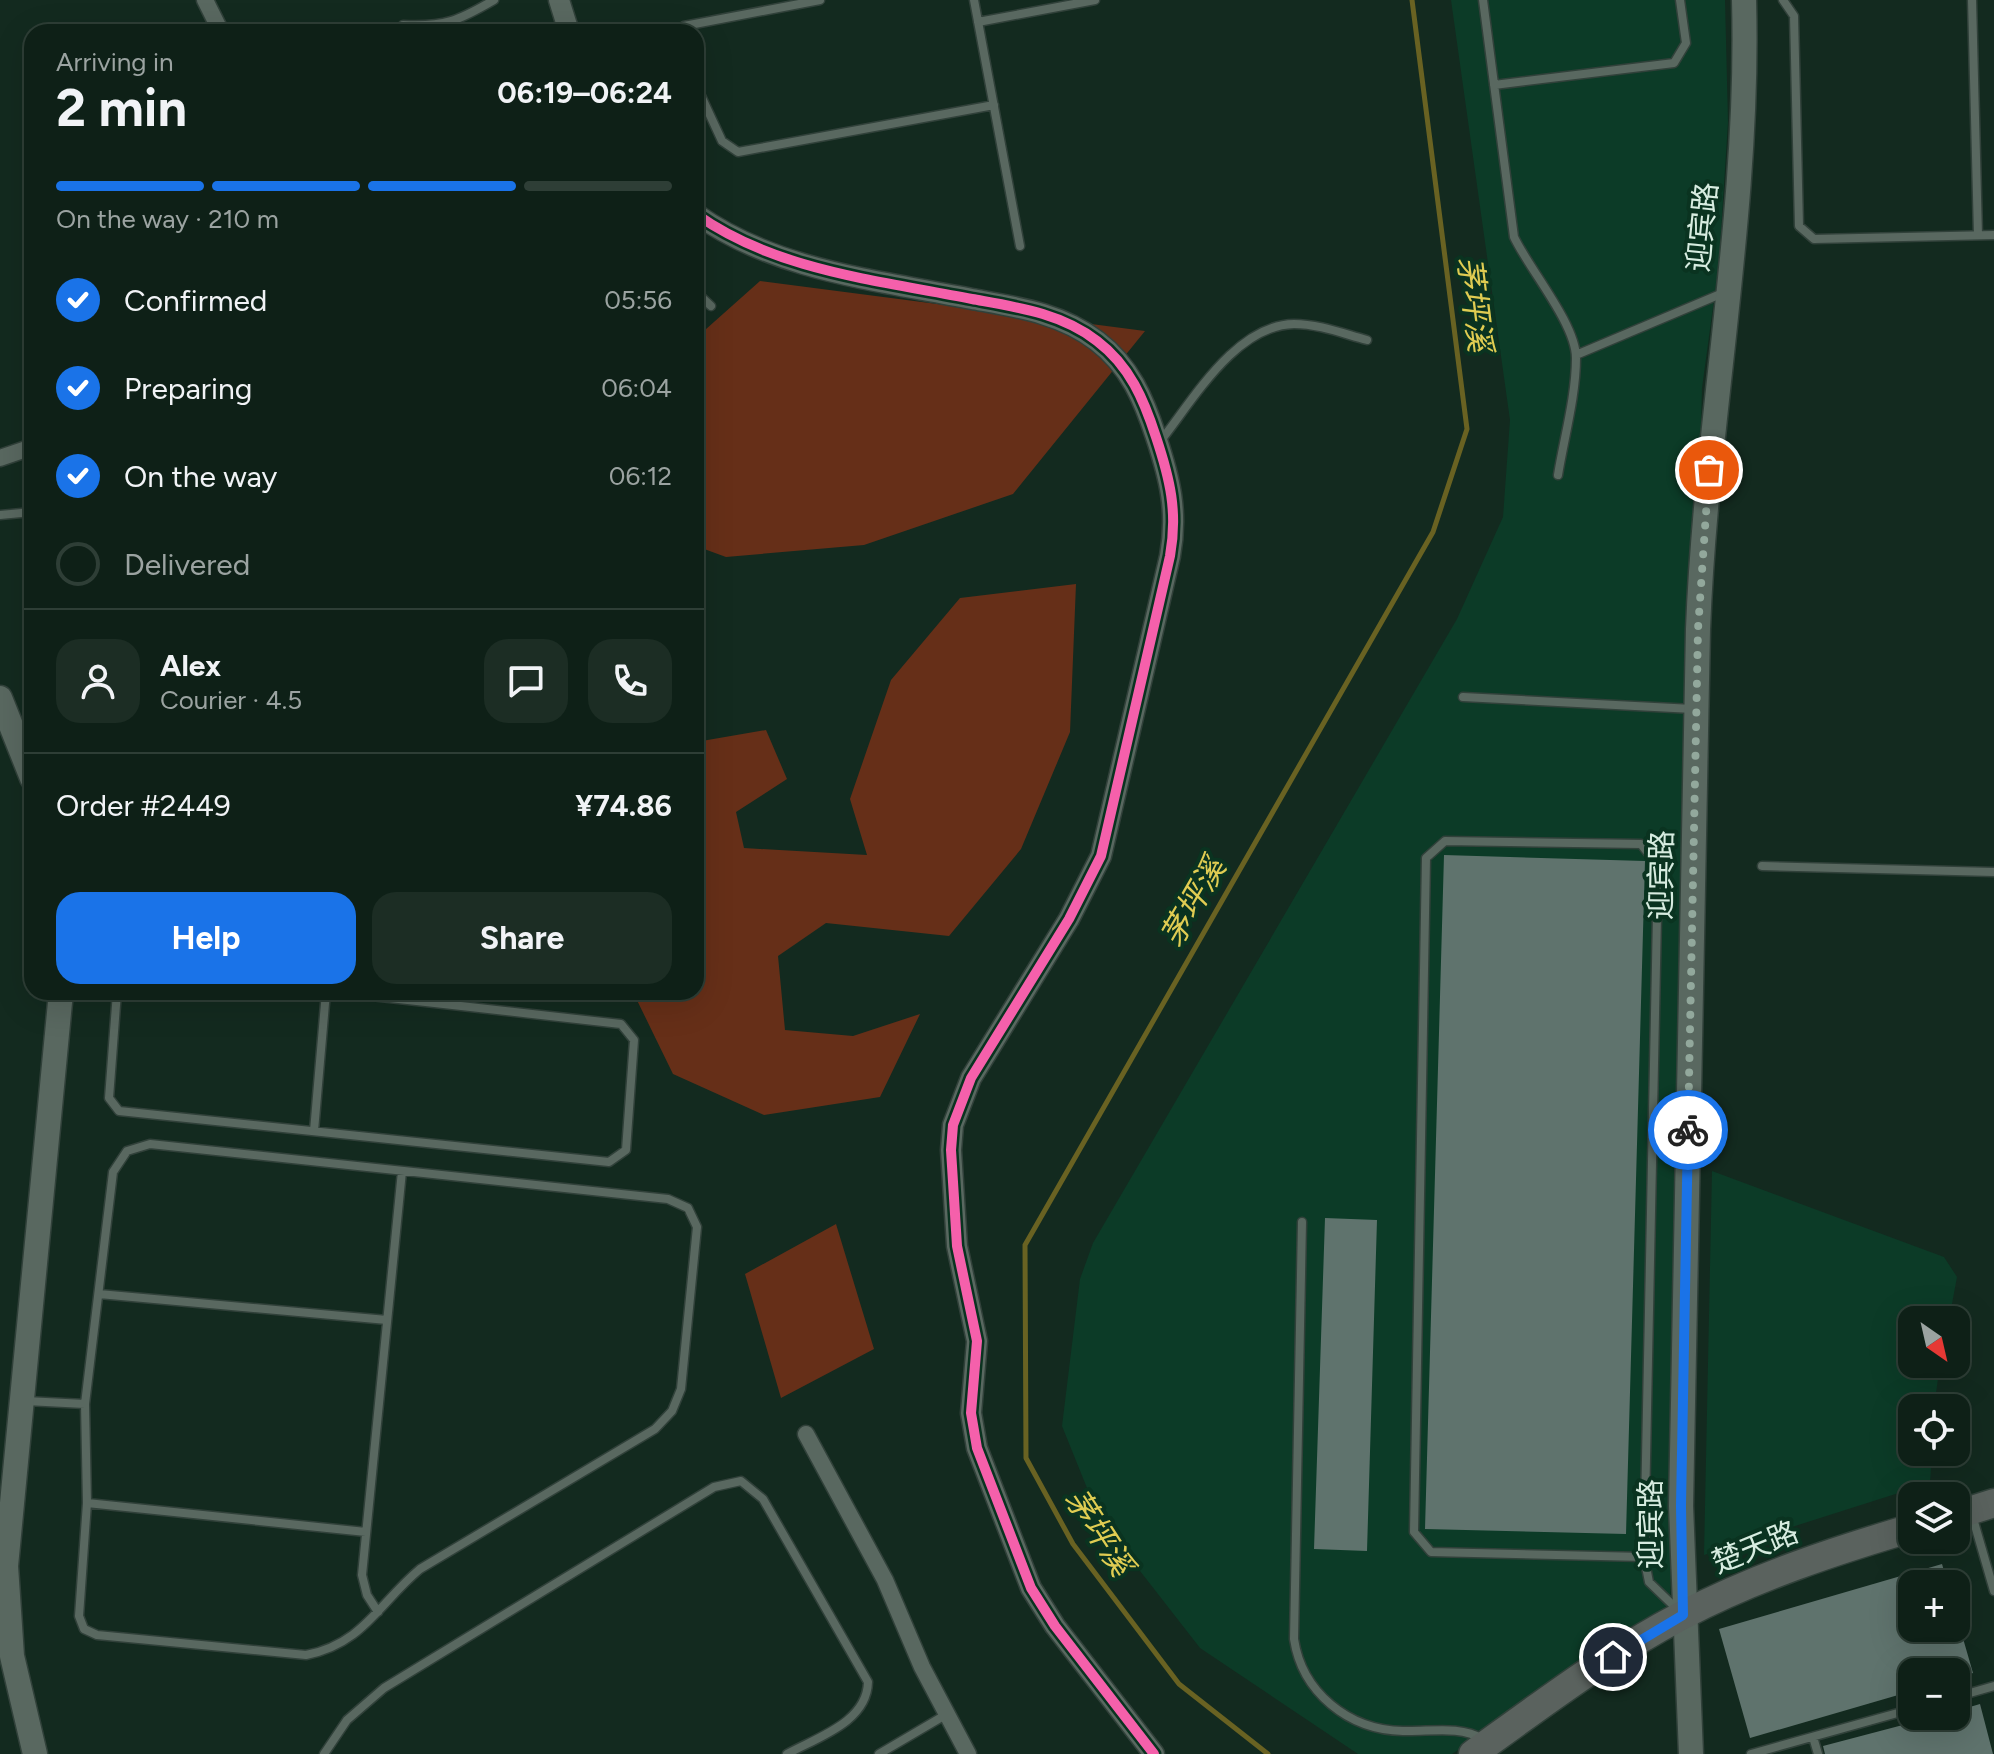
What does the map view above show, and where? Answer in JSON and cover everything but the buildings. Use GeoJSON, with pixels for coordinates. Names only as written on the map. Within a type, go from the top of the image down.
{"type":"FeatureCollection","features":[{"type":"Feature","properties":{"kind":"highway","name":"楚天路"},"geometry":{"type":"LineString","coordinates":[[1481,1748],[1576,1681],[1683,1615],[1789,1568],[1898,1533]]}},
{"type":"Feature","properties":{"kind":"main road","name":"迎宾路"},"geometry":{"type":"LineString","coordinates":[[1691,1754],[1681,1506],[1696,710],[1701,553],[1743,131],[1744,0]]}},
{"type":"Feature","properties":{"kind":"main road"},"geometry":{"type":"LineString","coordinates":[[0,698],[24,758]]}},
{"type":"Feature","properties":{"kind":"main road"},"geometry":{"type":"LineString","coordinates":[[35,1754],[20,1700],[7,1613],[9,1521],[60,1000]]}},
{"type":"Feature","properties":{"kind":"street"},"geometry":{"type":"LineString","coordinates":[[205,0],[217,24]]}},
{"type":"Feature","properties":{"kind":"street"},"geometry":{"type":"LineString","coordinates":[[559,0],[566,24]]}},
{"type":"Feature","properties":{"kind":"street"},"geometry":{"type":"LineString","coordinates":[[704,220],[727,236],[786,259],[1027,309],[1064,321],[1099,342],[1128,372],[1147,409],[1171,481],[1174,537],[1104,846],[1082,898],[971,1078],[953,1125],[951,1173],[957,1246],[977,1341],[971,1413],[977,1448],[1020,1565],[1042,1609],[1154,1754]]}},
{"type":"Feature","properties":{"kind":"street"},"geometry":{"type":"LineString","coordinates":[[0,458],[24,450]]}},
{"type":"Feature","properties":{"kind":"street"},"geometry":{"type":"LineString","coordinates":[[806,1434],[885,1580],[968,1754]]}},
{"type":"Feature","properties":{"kind":"lane"},"geometry":{"type":"LineString","coordinates":[[448,24],[494,0]]}},
{"type":"Feature","properties":{"kind":"lane"},"geometry":{"type":"LineString","coordinates":[[694,24],[820,0]]}},
{"type":"Feature","properties":{"kind":"lane"},"geometry":{"type":"LineString","coordinates":[[974,0],[1020,246]]}},
{"type":"Feature","properties":{"kind":"lane"},"geometry":{"type":"LineString","coordinates":[[978,22],[1095,0]]}},
{"type":"Feature","properties":{"kind":"lane"},"geometry":{"type":"LineString","coordinates":[[1483,0],[1514,237],[1527,264],[1561,313],[1576,355],[1558,475]]}},
{"type":"Feature","properties":{"kind":"lane"},"geometry":{"type":"LineString","coordinates":[[1494,85],[1674,63],[1686,43],[1680,0]]}},
{"type":"Feature","properties":{"kind":"lane"},"geometry":{"type":"LineString","coordinates":[[1783,0],[1794,16],[1799,226],[1814,239],[1994,235]]}},
{"type":"Feature","properties":{"kind":"lane"},"geometry":{"type":"LineString","coordinates":[[1972,0],[1978,235]]}},
{"type":"Feature","properties":{"kind":"lane"},"geometry":{"type":"LineString","coordinates":[[704,102],[722,141],[738,152],[994,105]]}},
{"type":"Feature","properties":{"kind":"lane"},"geometry":{"type":"LineString","coordinates":[[1576,355],[1728,290]]}},
{"type":"Feature","properties":{"kind":"lane"},"geometry":{"type":"LineString","coordinates":[[704,299],[711,306]]}},
{"type":"Feature","properties":{"kind":"lane"},"geometry":{"type":"LineString","coordinates":[[1158,444],[1226,361],[1245,343],[1268,330],[1303,325],[1367,340]]}},
{"type":"Feature","properties":{"kind":"lane"},"geometry":{"type":"LineString","coordinates":[[0,515],[24,513]]}},
{"type":"Feature","properties":{"kind":"lane"},"geometry":{"type":"LineString","coordinates":[[1463,697],[1696,710]]}},
{"type":"Feature","properties":{"kind":"lane"},"geometry":{"type":"LineString","coordinates":[[1644,1557],[1431,1552],[1414,1532],[1426,858],[1445,841],[1641,844],[1658,866],[1644,1557],[1649,1582],[1683,1615]]}},
{"type":"Feature","properties":{"kind":"lane"},"geometry":{"type":"LineString","coordinates":[[1762,866],[1994,872]]}},
{"type":"Feature","properties":{"kind":"lane"},"geometry":{"type":"LineString","coordinates":[[116,1000],[109,1098],[119,1111],[609,1162],[626,1150],[634,1040],[621,1024],[407,1000]]}},
{"type":"Feature","properties":{"kind":"lane"},"geometry":{"type":"LineString","coordinates":[[314,1131],[325,1000]]}},
{"type":"Feature","properties":{"kind":"lane"},"geometry":{"type":"LineString","coordinates":[[150,1144],[668,1199],[688,1208],[697,1227],[681,1389],[672,1411],[655,1429],[420,1569],[347,1642],[306,1655],[97,1635],[84,1629],[79,1616],[87,1503],[85,1404],[99,1294],[113,1172],[127,1151],[150,1144]]}},
{"type":"Feature","properties":{"kind":"lane"},"geometry":{"type":"LineString","coordinates":[[378,1612],[367,1595],[362,1575],[402,1171]]}},
{"type":"Feature","properties":{"kind":"lane"},"geometry":{"type":"LineString","coordinates":[[1302,1222],[1294,1639],[1297,1659],[1317,1694],[1364,1723],[1400,1731],[1463,1732],[1481,1748]]}},
{"type":"Feature","properties":{"kind":"lane"},"geometry":{"type":"LineString","coordinates":[[99,1294],[387,1320]]}},
{"type":"Feature","properties":{"kind":"lane"},"geometry":{"type":"LineString","coordinates":[[21,1401],[85,1404]]}},
{"type":"Feature","properties":{"kind":"lane"},"geometry":{"type":"LineString","coordinates":[[324,1754],[347,1720],[384,1688],[714,1487],[741,1481],[763,1499],[868,1682],[868,1698],[859,1712],[787,1754]]}},
{"type":"Feature","properties":{"kind":"lane"},"geometry":{"type":"LineString","coordinates":[[87,1503],[366,1532]]}},
{"type":"Feature","properties":{"kind":"lane"},"geometry":{"type":"LineString","coordinates":[[1974,1509],[1994,1591]]}},
{"type":"Feature","properties":{"kind":"lane"},"geometry":{"type":"LineString","coordinates":[[1970,1693],[1994,1686]]}},
{"type":"Feature","properties":{"kind":"lane"},"geometry":{"type":"LineString","coordinates":[[1751,1754],[1898,1713]]}},
{"type":"Feature","properties":{"kind":"lane"},"geometry":{"type":"LineString","coordinates":[[879,1754],[947,1714]]}},
{"type":"Feature","properties":{"kind":"lane"},"geometry":{"type":"LineString","coordinates":[[1813,1737],[1818,1754]]}},
{"type":"Feature","properties":{"kind":"shaded area"},"geometry":{"type":"Polygon","coordinates":[[[1451,0],[1725,0],[1728,122],[1719,263],[1702,388],[1670,1610],[1452,1754],[1358,1754],[1200,1648],[1126,1553],[1087,1488],[1062,1426],[1080,1279],[1093,1243],[1457,619],[1503,517],[1510,420],[1451,0]]]}},
{"type":"Feature","properties":{"kind":"shaded area"},"geometry":{"type":"Polygon","coordinates":[[[760,281],[1145,331],[1013,494],[864,545],[726,557],[704,549],[704,331],[760,281]]]}},
{"type":"Feature","properties":{"kind":"shaded area"},"geometry":{"type":"Polygon","coordinates":[[[1076,584],[1070,732],[1021,849],[949,936],[826,923],[778,956],[785,1030],[853,1036],[920,1014],[880,1097],[764,1115],[673,1074],[637,1000],[704,1000],[704,741],[766,730],[787,779],[736,812],[744,848],[867,855],[850,799],[891,680],[960,598],[1076,584]]]}},
{"type":"Feature","properties":{"kind":"shaded area"},"geometry":{"type":"Polygon","coordinates":[[[1712,1171],[1944,1257],[1957,1277],[1952,1306],[1898,1306],[1898,1378],[1938,1378],[1936,1394],[1898,1394],[1898,1466],[1931,1466],[1930,1482],[1898,1482],[1898,1493],[1704,1555],[1712,1171]]]}},
{"type":"Feature","properties":{"kind":"shaded area"},"geometry":{"type":"Polygon","coordinates":[[[836,1224],[874,1349],[781,1398],[745,1274],[836,1224]]]}},
{"type":"Feature","properties":{"kind":"waterway","name":"茅坪溪"},"geometry":{"type":"LineString","coordinates":[[1268,1754],[1179,1684],[1073,1544],[1026,1458],[1025,1245],[1433,532],[1467,429],[1412,0]]}},
{"type":"Feature","properties":{"kind":"cycle path"},"geometry":{"type":"LineString","coordinates":[[704,219],[760,249],[793,261],[864,279],[1021,308],[1083,331],[1109,351],[1127,373],[1146,410],[1161,452],[1173,510],[1170,556],[1101,856],[1069,919],[971,1078],[953,1125],[951,1150],[957,1246],[977,1341],[971,1413],[977,1448],[1031,1588],[1055,1626],[1154,1754]]}},
{"type":"Feature","properties":{"kind":"way so far"},"geometry":{"type":"LineString","coordinates":[[1688,1130],[1700,566],[1709,470]]}},
{"type":"Feature","properties":{"kind":"route"},"geometry":{"type":"LineString","coordinates":[[1613,1657],[1683,1615],[1681,1506],[1688,1130]]}}]}
